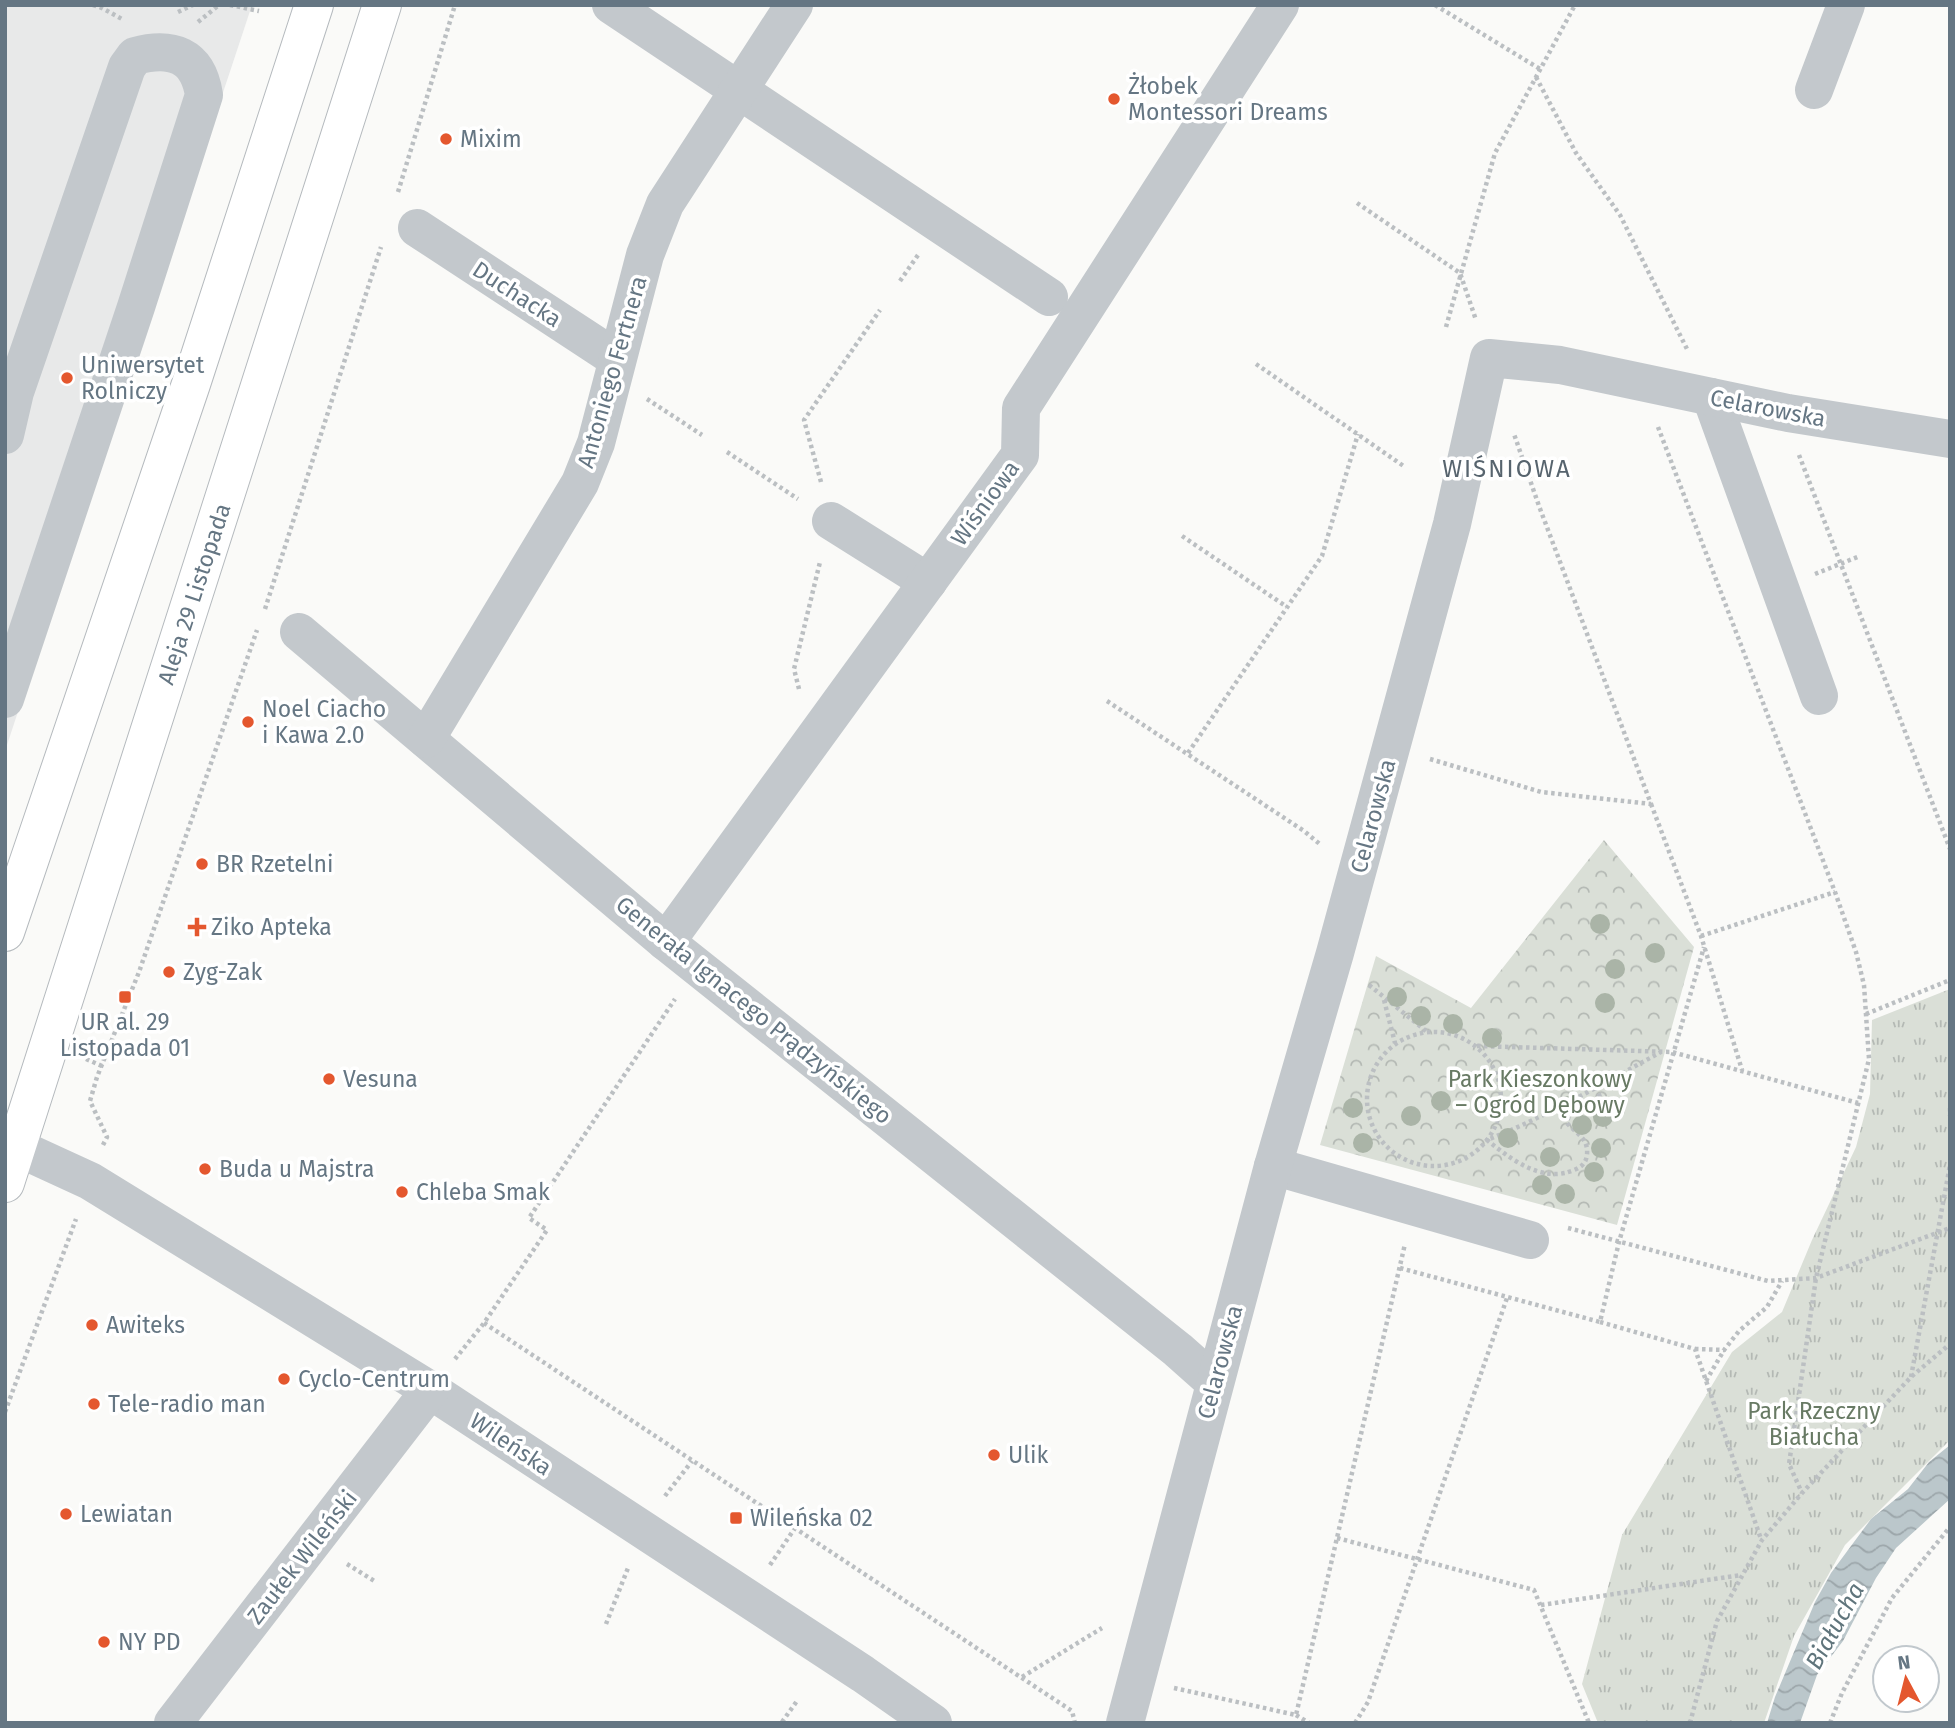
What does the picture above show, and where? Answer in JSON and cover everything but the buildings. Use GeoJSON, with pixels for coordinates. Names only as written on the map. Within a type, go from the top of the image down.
{"type":"FeatureCollection","features":[{"type":"Feature","properties":{"kind":"main road"},"geometry":{"type":"LineString","coordinates":[[5,932],[191,384],[314,5]]}},
{"type":"Feature","properties":{"kind":"main road","name":"Aleja 29 Listopada"},"geometry":{"type":"LineString","coordinates":[[5,1183],[11,1144],[382,5]]}},
{"type":"Feature","properties":{"kind":"street"},"geometry":{"type":"LineString","coordinates":[[611,5],[1049,297]]}},
{"type":"Feature","properties":{"kind":"street","name":"Antoniego Fertnera"},"geometry":{"type":"LineString","coordinates":[[426,739],[580,483],[596,443],[645,255],[665,204],[794,5]]}},
{"type":"Feature","properties":{"kind":"street","name":"Wiśniowa"},"geometry":{"type":"LineString","coordinates":[[666,942],[1020,455],[1021,408],[1280,5]]}},
{"type":"Feature","properties":{"kind":"street"},"geometry":{"type":"LineString","coordinates":[[1814,90],[1846,5]]}},
{"type":"Feature","properties":{"kind":"street"},"geometry":{"type":"LineString","coordinates":[[5,435],[15,392],[127,67],[135,55],[149,52],[175,53],[186,58],[201,77],[204,95],[5,699]]}},
{"type":"Feature","properties":{"kind":"street","name":"Duchacka"},"geometry":{"type":"LineString","coordinates":[[399,223],[614,370]]}},
{"type":"Feature","properties":{"kind":"street","name":"Celarowska"},"geometry":{"type":"LineString","coordinates":[[1125,1723],[1214,1382],[1357,876],[1452,524],[1489,358],[1560,365],[1788,414],[1950,439]]}},
{"type":"Feature","properties":{"kind":"street"},"geometry":{"type":"LineString","coordinates":[[1711,397],[1819,696]]}},
{"type":"Feature","properties":{"kind":"street"},"geometry":{"type":"LineString","coordinates":[[831,521],[928,582]]}},
{"type":"Feature","properties":{"kind":"street","name":"Generała Ignacego Prądzyńskiego"},"geometry":{"type":"LineString","coordinates":[[299,632],[666,942],[1167,1341],[1214,1382]]}},
{"type":"Feature","properties":{"kind":"street","name":"Wileńska"},"geometry":{"type":"LineString","coordinates":[[11,1144],[90,1181],[430,1390],[863,1674],[933,1723]]}},
{"type":"Feature","properties":{"kind":"street"},"geometry":{"type":"LineString","coordinates":[[1273,1166],[1530,1240]]}},
{"type":"Feature","properties":{"kind":"street","name":"Zaułek Wileński"},"geometry":{"type":"LineString","coordinates":[[173,1723],[430,1390]]}},
{"type":"Feature","properties":{"kind":"path"},"geometry":{"type":"LineString","coordinates":[[230,5],[259,10]]}},
{"type":"Feature","properties":{"kind":"path"},"geometry":{"type":"LineString","coordinates":[[262,615],[399,223],[455,5]]}},
{"type":"Feature","properties":{"kind":"path"},"geometry":{"type":"LineString","coordinates":[[1435,5],[1541,69]]}},
{"type":"Feature","properties":{"kind":"path"},"geometry":{"type":"LineString","coordinates":[[1446,327],[1495,153],[1575,5]]}},
{"type":"Feature","properties":{"kind":"path"},"geometry":{"type":"LineString","coordinates":[[1536,77],[1576,153],[1620,215],[1711,397]]}},
{"type":"Feature","properties":{"kind":"path"},"geometry":{"type":"LineString","coordinates":[[1357,203],[1460,273],[1489,358]]}},
{"type":"Feature","properties":{"kind":"path"},"geometry":{"type":"LineString","coordinates":[[812,741],[794,669],[831,521],[804,420],[880,310]]}},
{"type":"Feature","properties":{"kind":"path"},"geometry":{"type":"LineString","coordinates":[[1256,364],[1405,467]]}},
{"type":"Feature","properties":{"kind":"path"},"geometry":{"type":"LineString","coordinates":[[614,370],[636,391],[702,435]]}},
{"type":"Feature","properties":{"kind":"path"},"geometry":{"type":"LineString","coordinates":[[1644,383],[1650,405],[1835,892],[1856,952],[1864,985],[1869,1059],[1816,1278],[1789,1464],[1802,1493]]}},
{"type":"Feature","properties":{"kind":"path"},"geometry":{"type":"LineString","coordinates":[[1788,414],[1791,435],[1950,849]]}},
{"type":"Feature","properties":{"kind":"path"},"geometry":{"type":"LineString","coordinates":[[1510,423],[1701,936],[1742,1070]]}},
{"type":"Feature","properties":{"kind":"path"},"geometry":{"type":"LineString","coordinates":[[1188,753],[1322,556],[1358,434]]}},
{"type":"Feature","properties":{"kind":"path"},"geometry":{"type":"LineString","coordinates":[[727,452],[831,521]]}},
{"type":"Feature","properties":{"kind":"path"},"geometry":{"type":"LineString","coordinates":[[1182,536],[1287,607]]}},
{"type":"Feature","properties":{"kind":"path"},"geometry":{"type":"LineString","coordinates":[[103,1145],[107,1137],[90,1101],[117,1023],[139,972],[258,626]]}},
{"type":"Feature","properties":{"kind":"path"},"geometry":{"type":"LineString","coordinates":[[1107,701],[1304,831],[1357,876]]}},
{"type":"Feature","properties":{"kind":"path"},"geometry":{"type":"LineString","coordinates":[[1392,748],[1541,792],[1651,804]]}},
{"type":"Feature","properties":{"kind":"path"},"geometry":{"type":"LineString","coordinates":[[1701,936],[1835,892]]}},
{"type":"Feature","properties":{"kind":"path"},"geometry":{"type":"LineString","coordinates":[[1600,1322],[1671,1052],[1703,947]]}},
{"type":"Feature","properties":{"kind":"path"},"geometry":{"type":"LineString","coordinates":[[1335,953],[1384,999],[1426,1031]]}},
{"type":"Feature","properties":{"kind":"path"},"geometry":{"type":"LineString","coordinates":[[696,966],[529,1218],[547,1230],[484,1323],[1022,1677],[1072,1711],[1075,1723]]}},
{"type":"Feature","properties":{"kind":"path"},"geometry":{"type":"LineString","coordinates":[[1866,1014],[1950,980]]}},
{"type":"Feature","properties":{"kind":"path"},"geometry":{"type":"LineString","coordinates":[[1384,999],[1395,1043]]}},
{"type":"Feature","properties":{"kind":"path"},"geometry":{"type":"LineString","coordinates":[[1487,1140],[1497,1122],[1502,1101],[1499,1080],[1490,1061],[1476,1046],[1460,1036],[1442,1031],[1426,1031],[1403,1038],[1386,1050],[1374,1067],[1367,1087],[1367,1108],[1373,1128],[1385,1146],[1402,1159],[1422,1165],[1440,1166],[1466,1157],[1487,1140],[1532,1122],[1661,1052]]}},
{"type":"Feature","properties":{"kind":"path"},"geometry":{"type":"LineString","coordinates":[[1476,1046],[1671,1052],[1858,1103]]}},
{"type":"Feature","properties":{"kind":"path"},"geometry":{"type":"LineString","coordinates":[[86,1059],[102,1066]]}},
{"type":"Feature","properties":{"kind":"path"},"geometry":{"type":"LineString","coordinates":[[1487,1140],[1513,1159],[1541,1172],[1558,1174],[1574,1171],[1584,1163],[1587,1151],[1584,1140],[1567,1123],[1569,1115],[1579,1109],[1589,1113],[1599,1106],[1597,1087]]}},
{"type":"Feature","properties":{"kind":"path"},"geometry":{"type":"LineString","coordinates":[[1950,1108],[1950,1116]]}},
{"type":"Feature","properties":{"kind":"path"},"geometry":{"type":"LineString","coordinates":[[1911,1377],[1950,1165]]}},
{"type":"Feature","properties":{"kind":"path"},"geometry":{"type":"LineString","coordinates":[[1296,1715],[1413,1206]]}},
{"type":"Feature","properties":{"kind":"path"},"geometry":{"type":"LineString","coordinates":[[1816,1278],[1950,1228]]}},
{"type":"Feature","properties":{"kind":"path"},"geometry":{"type":"LineString","coordinates":[[5,1412],[67,1245]]}},
{"type":"Feature","properties":{"kind":"path"},"geometry":{"type":"LineString","coordinates":[[1400,1268],[1508,1295],[1695,1349],[1724,1350]]}},
{"type":"Feature","properties":{"kind":"path"},"geometry":{"type":"LineString","coordinates":[[1706,1381],[1724,1350],[1739,1331],[1767,1307],[1783,1280]]}},
{"type":"Feature","properties":{"kind":"path"},"geometry":{"type":"LineString","coordinates":[[1355,1723],[1368,1702],[1508,1295]]}},
{"type":"Feature","properties":{"kind":"path"},"geometry":{"type":"LineString","coordinates":[[1690,1723],[1717,1621],[1762,1540],[1802,1493],[1911,1377],[1950,1344]]}},
{"type":"Feature","properties":{"kind":"path"},"geometry":{"type":"LineString","coordinates":[[1695,1349],[1762,1540]]}},
{"type":"Feature","properties":{"kind":"path"},"geometry":{"type":"LineString","coordinates":[[1830,1723],[1842,1693],[1892,1598],[1950,1527]]}},
{"type":"Feature","properties":{"kind":"path"},"geometry":{"type":"LineString","coordinates":[[1337,1538],[1534,1590],[1589,1723]]}},
{"type":"Feature","properties":{"kind":"path"},"geometry":{"type":"LineString","coordinates":[[606,1623],[630,1564]]}},
{"type":"Feature","properties":{"kind":"path"},"geometry":{"type":"LineString","coordinates":[[1541,1605],[1741,1575]]}},
{"type":"Feature","properties":{"kind":"path"},"geometry":{"type":"LineString","coordinates":[[1022,1677],[1102,1628]]}},
{"type":"Feature","properties":{"kind":"path"},"geometry":{"type":"LineString","coordinates":[[1135,1679],[1296,1715],[1309,1723]]}},
{"type":"Feature","properties":{"kind":"path"},"geometry":{"type":"LineString","coordinates":[[782,1722],[797,1701]]}},
{"type":"Feature","properties":{"kind":"shaded area","name":"Uniwersytet Rolniczy"},"geometry":{"type":"Polygon","coordinates":[[[5,5],[252,5],[5,751],[5,5]]]}},
{"type":"Feature","properties":{"kind":"green space","name":"Park Kieszonkowy – Ogród Dębowy"},"geometry":{"type":"Polygon","coordinates":[[[1604,840],[1694,947],[1617,1225],[1320,1145],[1376,956],[1471,1008],[1604,840]]]}},
{"type":"Feature","properties":{"kind":"green space","name":"Park Rzeczny Białucha"},"geometry":{"type":"Polygon","coordinates":[[[1950,989],[1950,1440],[1845,1545],[1794,1636],[1764,1723],[1598,1723],[1582,1684],[1622,1535],[1732,1352],[1782,1312],[1856,1147],[1870,1094],[1872,1020],[1950,989]]]}},
{"type":"Feature","properties":{"kind":"water","name":"Białucha"},"geometry":{"type":"Polygon","coordinates":[[[1950,1445],[1950,1499],[1896,1548],[1876,1578],[1843,1641],[1817,1675],[1800,1723],[1767,1723],[1775,1697],[1815,1602],[1831,1573],[1871,1519],[1908,1489],[1929,1462],[1950,1445]]]}},
{"type":"Feature","properties":{"kind":"place","name":"Żłobek Montessori Dreams"},"geometry":{"type":"Point","coordinates":[1114,99]}},
{"type":"Feature","properties":{"kind":"place","name":"Mixim"},"geometry":{"type":"Point","coordinates":[446,139]}},
{"type":"Feature","properties":{"kind":"place","name":"Uniwersytet Rolniczy"},"geometry":{"type":"Point","coordinates":[67,378]}},
{"type":"Feature","properties":{"kind":"place","name":"Noel Ciacho i Kawa 2.0"},"geometry":{"type":"Point","coordinates":[248,722]}},
{"type":"Feature","properties":{"kind":"place","name":"BR Rzetelni"},"geometry":{"type":"Point","coordinates":[202,864]}},
{"type":"Feature","properties":{"kind":"place","name":"Ziko Apteka"},"geometry":{"type":"Point","coordinates":[197,927]}},
{"type":"Feature","properties":{"kind":"place","name":"Zyg-Zak"},"geometry":{"type":"Point","coordinates":[169,972]}},
{"type":"Feature","properties":{"kind":"place","name":"UR al. 29 Listopada 01"},"geometry":{"type":"Point","coordinates":[125,997]}},
{"type":"Feature","properties":{"kind":"place","name":"Vesuna"},"geometry":{"type":"Point","coordinates":[329,1079]}},
{"type":"Feature","properties":{"kind":"place","name":"Buda u Majstra"},"geometry":{"type":"Point","coordinates":[205,1169]}},
{"type":"Feature","properties":{"kind":"place","name":"Chleba Smak"},"geometry":{"type":"Point","coordinates":[402,1192]}},
{"type":"Feature","properties":{"kind":"place","name":"Awiteks"},"geometry":{"type":"Point","coordinates":[92,1325]}},
{"type":"Feature","properties":{"kind":"place","name":"Cyclo-Centrum"},"geometry":{"type":"Point","coordinates":[284,1379]}},
{"type":"Feature","properties":{"kind":"place","name":"Tele-radio man"},"geometry":{"type":"Point","coordinates":[94,1404]}},
{"type":"Feature","properties":{"kind":"place","name":"Ulik"},"geometry":{"type":"Point","coordinates":[994,1455]}},
{"type":"Feature","properties":{"kind":"place","name":"Lewiatan"},"geometry":{"type":"Point","coordinates":[66,1514]}},
{"type":"Feature","properties":{"kind":"place","name":"Wileńska 02"},"geometry":{"type":"Point","coordinates":[736,1518]}},
{"type":"Feature","properties":{"kind":"place","name":"NY PD"},"geometry":{"type":"Point","coordinates":[104,1642]}},
{"type":"Feature","properties":{"kind":"district","name":"WIŚNIOWA"},"geometry":{"type":"Point","coordinates":[1507,469]}}]}
